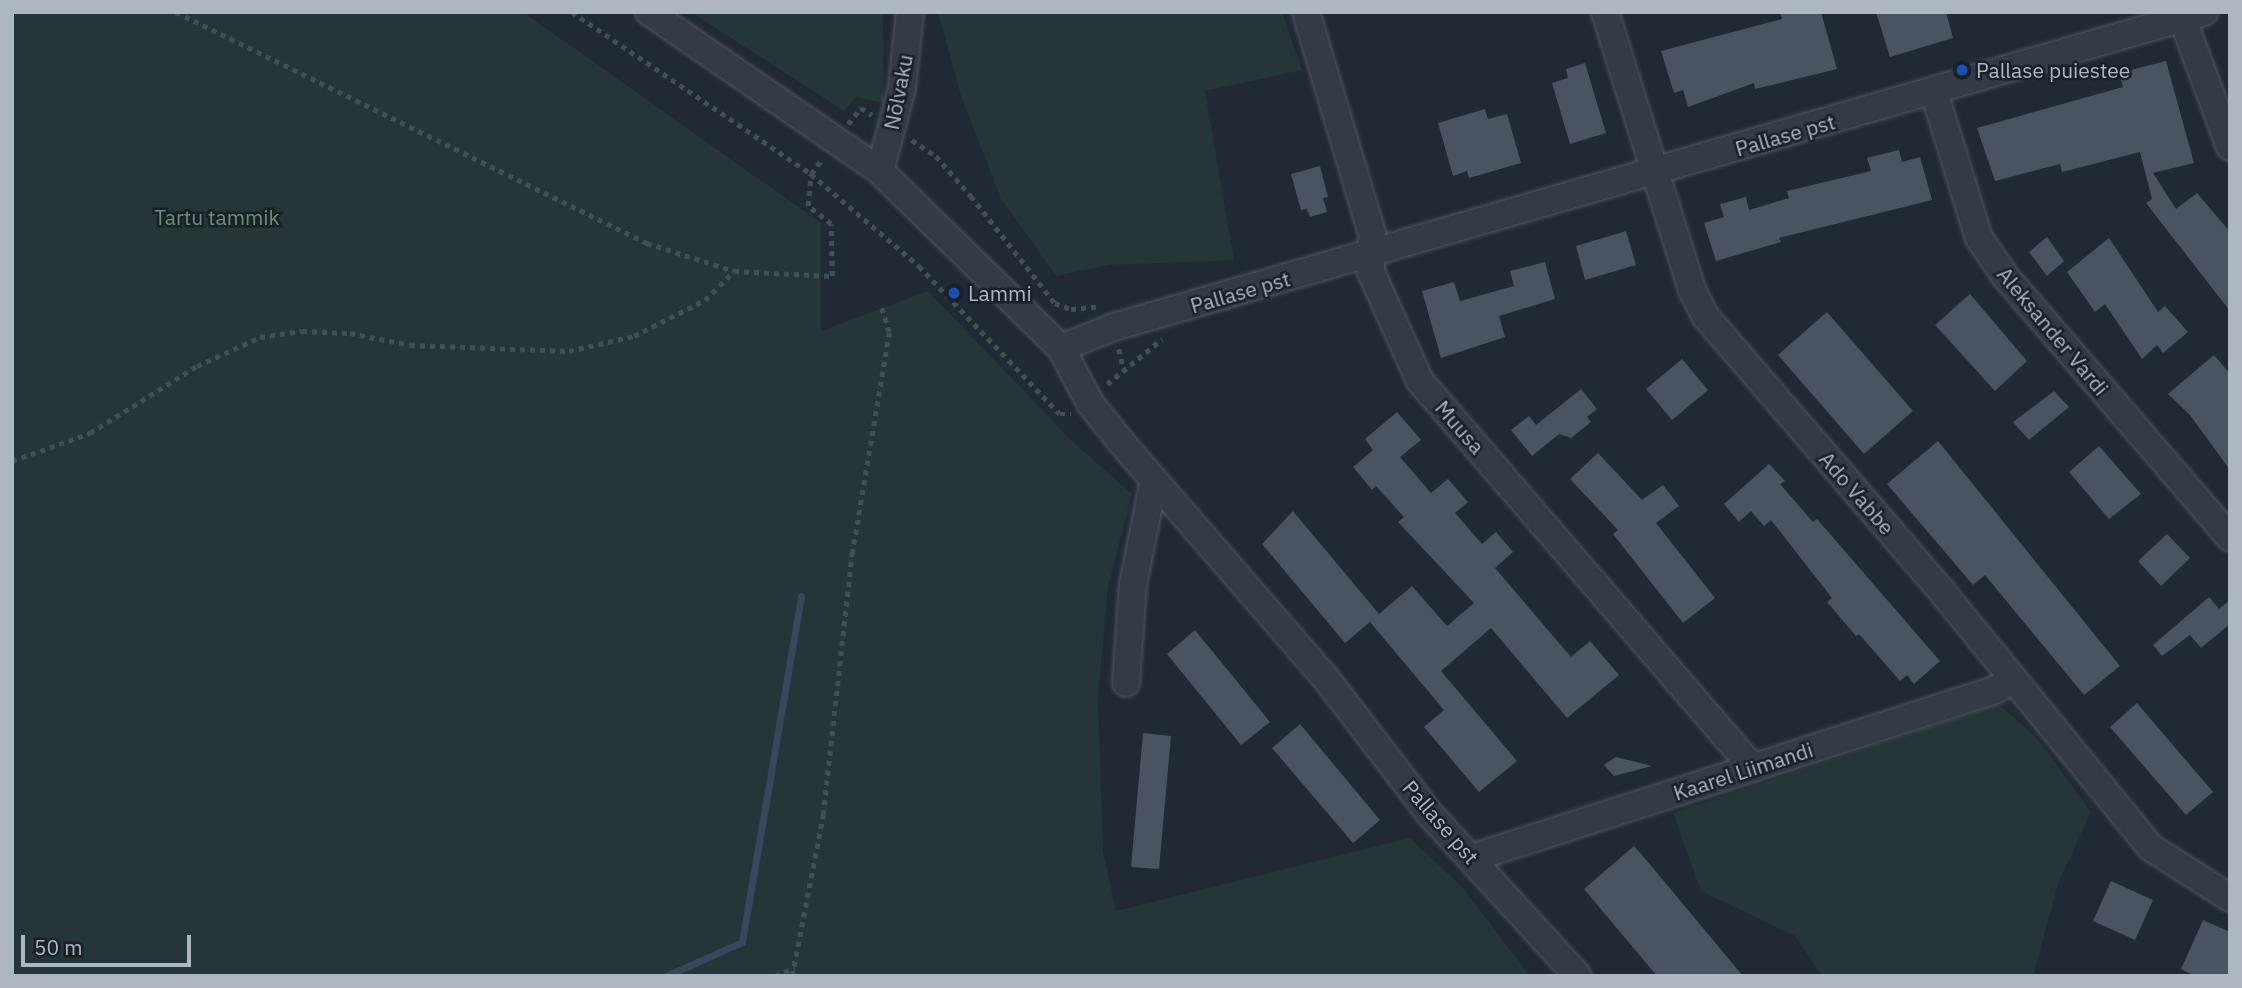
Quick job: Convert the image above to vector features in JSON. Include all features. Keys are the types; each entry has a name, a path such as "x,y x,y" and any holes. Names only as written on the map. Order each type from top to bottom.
{"street":[{"path":"649,12 880,171 1060,348"},
{"name":"Nõlvaku","path":"880,171 902,88 910,12"},
{"name":"Muusa","path":"1306,12 1371,234 1368,257 1378,295 1420,381 1754,768"},
{"name":"Ado Vabbe","path":"1605,12 1692,290 1706,317 2013,679 2150,847 2230,898"},
{"path":"2189,14 2230,147"},
{"name":"Pallase pst","path":"1578,976 1429,813 1324,676 1090,403 1060,348 1114,327 1368,257 1934,92 2189,14"},
{"name":"Aleksander Vardi","path":"1934,92 1979,238 2005,276 2230,538"},
{"path":"1126,683 1133,584 1154,480"},
{"name":"Kaarel Liimandi","path":"1472,859 1995,690 2013,679"}],"path":[{"path":"176,12 647,243 734,271 832,275 831,225 808,205 811,174"},
{"path":"892,126 936,156 1055,303 1071,309 1104,309 1114,327 1123,367"},
{"path":"12,461 90,433 197,366 260,337 326,332 410,345 569,351 634,336 705,300 734,271"},
{"path":"792,976 823,815 852,554 889,332 880,303"},
{"path":"775,976 794,968"}],"green space":[{"name":"Tartu tammik","path":"12,12 523,12 821,223 821,331 928,291 1071,440 1132,494 1108,587 1098,697 1103,851 1116,911 1410,838 1463,888 1530,976 12,976"},
{"path":"691,12 883,12 884,103 856,97 844,111"},
{"path":"938,12 1282,12 1302,70 1205,91 1234,260 1109,265 1056,276 1001,199 961,96"},
{"path":"1998,704 2037,738 2091,812 2058,884 2033,976 1822,976 1795,936 1701,891 1673,813"}],"building":[{"path":"1780,12 1821,12 1837,69 1755,89 1754,83 1688,107 1683,90 1674,93 1661,51 1782,19"},
{"path":"1876,12 1946,12 1953,38 1890,57"},
{"path":"2166,61 2194,163 2153,173 2176,209 2197,193 2230,232 2230,311 2146,203 2152,199 2140,152 2062,172 2060,164 1995,181 1977,128 2123,87 2119,73"},
{"path":"1585,63 1606,133 1570,144 1552,83 1568,78 1566,69"},
{"path":"1485,109 1488,119 1507,114 1521,163 1469,178 1467,171 1453,176 1438,123"},
{"path":"1899,150 1902,162 1920,157 1932,200 1779,238 1781,242 1716,261 1704,223 1724,217 1720,204 1746,197 1749,210 1789,198 1787,191 1871,171 1867,158"},
{"path":"1320,166 1328,197 1323,198 1327,212 1310,217 1307,209 1301,210 1291,174"},
{"path":"1626,231 1636,265 1585,280 1576,246"},
{"path":"2047,237 2064,261 2047,276 2029,252"},
{"path":"2109,238 2158,312 2165,306 2188,332 2163,353 2157,345 2142,359 2105,304 2095,312 2067,272"},
{"path":"1545,262 1555,299 1499,316 1505,337 1441,358 1422,291 1454,282 1460,301 1514,286 1510,271"},
{"path":"1970,294 2027,361 1995,391 1935,325"},
{"path":"1827,312 1913,411 1864,454 1778,355"},
{"path":"2214,355 2230,374 2230,470 2190,415 2168,394"},
{"path":"1682,359 1708,390 1672,420 1646,389"},
{"path":"1581,389 1597,409 1587,417 1591,422 1571,438 1559,434 1532,456 1511,430 1529,416 1536,425"},
{"path":"2054,391 2069,407 2029,440 2013,422"},
{"path":"1397,412 1421,440 1400,457 1431,493 1448,479 1468,502 1455,513 1482,544 1496,532 1513,552 1495,568 1571,657 1590,641 1619,675 1567,718 1491,628 1441,671 1517,761 1479,792 1424,727 1444,710 1370,622 1345,643 1262,544 1293,511 1379,614 1412,586 1447,626 1474,603 1398,522 1404,517 1376,486 1372,490 1353,467 1373,450 1365,439"},
{"path":"1938,441 2120,666 2084,695 1985,575 1973,585 1887,484"},
{"path":"2099,446 2141,494 2109,519 2069,472"},
{"path":"1598,453 1642,500 1663,485 1679,506 1656,523 1715,598 1683,623 1613,534 1618,530 1570,479"},
{"path":"1769,464 1785,481 1780,484 1813,522 1817,519 1940,661 1914,684 1907,675 1900,681 1859,634 1856,636 1827,602 1832,598 1771,520 1764,526 1751,511 1739,522 1724,504"},
{"path":"2167,534 2190,558 2161,586 2138,561"},
{"path":"2209,597 2219,609 2230,600 2230,624 2201,648 2190,635 2162,656 2153,645"},
{"path":"1195,630 1270,722 1241,745 1167,654"},
{"path":"2137,703 2213,792 2186,815 2110,727"},
{"path":"1300,724 1380,820 1353,843 1272,748"},
{"path":"1143,733 1171,736 1159,869 1131,867"},
{"path":"1616,757 1652,766 1614,776 1604,765"},
{"path":"1634,846 1743,976 1657,976 1625,938 1584,889"},
{"path":"2111,881 2153,900 2135,940 2093,921"},
{"path":"2203,920 2230,932 2230,976 2195,976 2181,969"}],"waterway":[{"path":"666,976 742,942 801,596"}],"place":[{"name":"Pallase puiestee","path":"1962,70"},
{"name":"Lammi","path":"954,293"}]}
